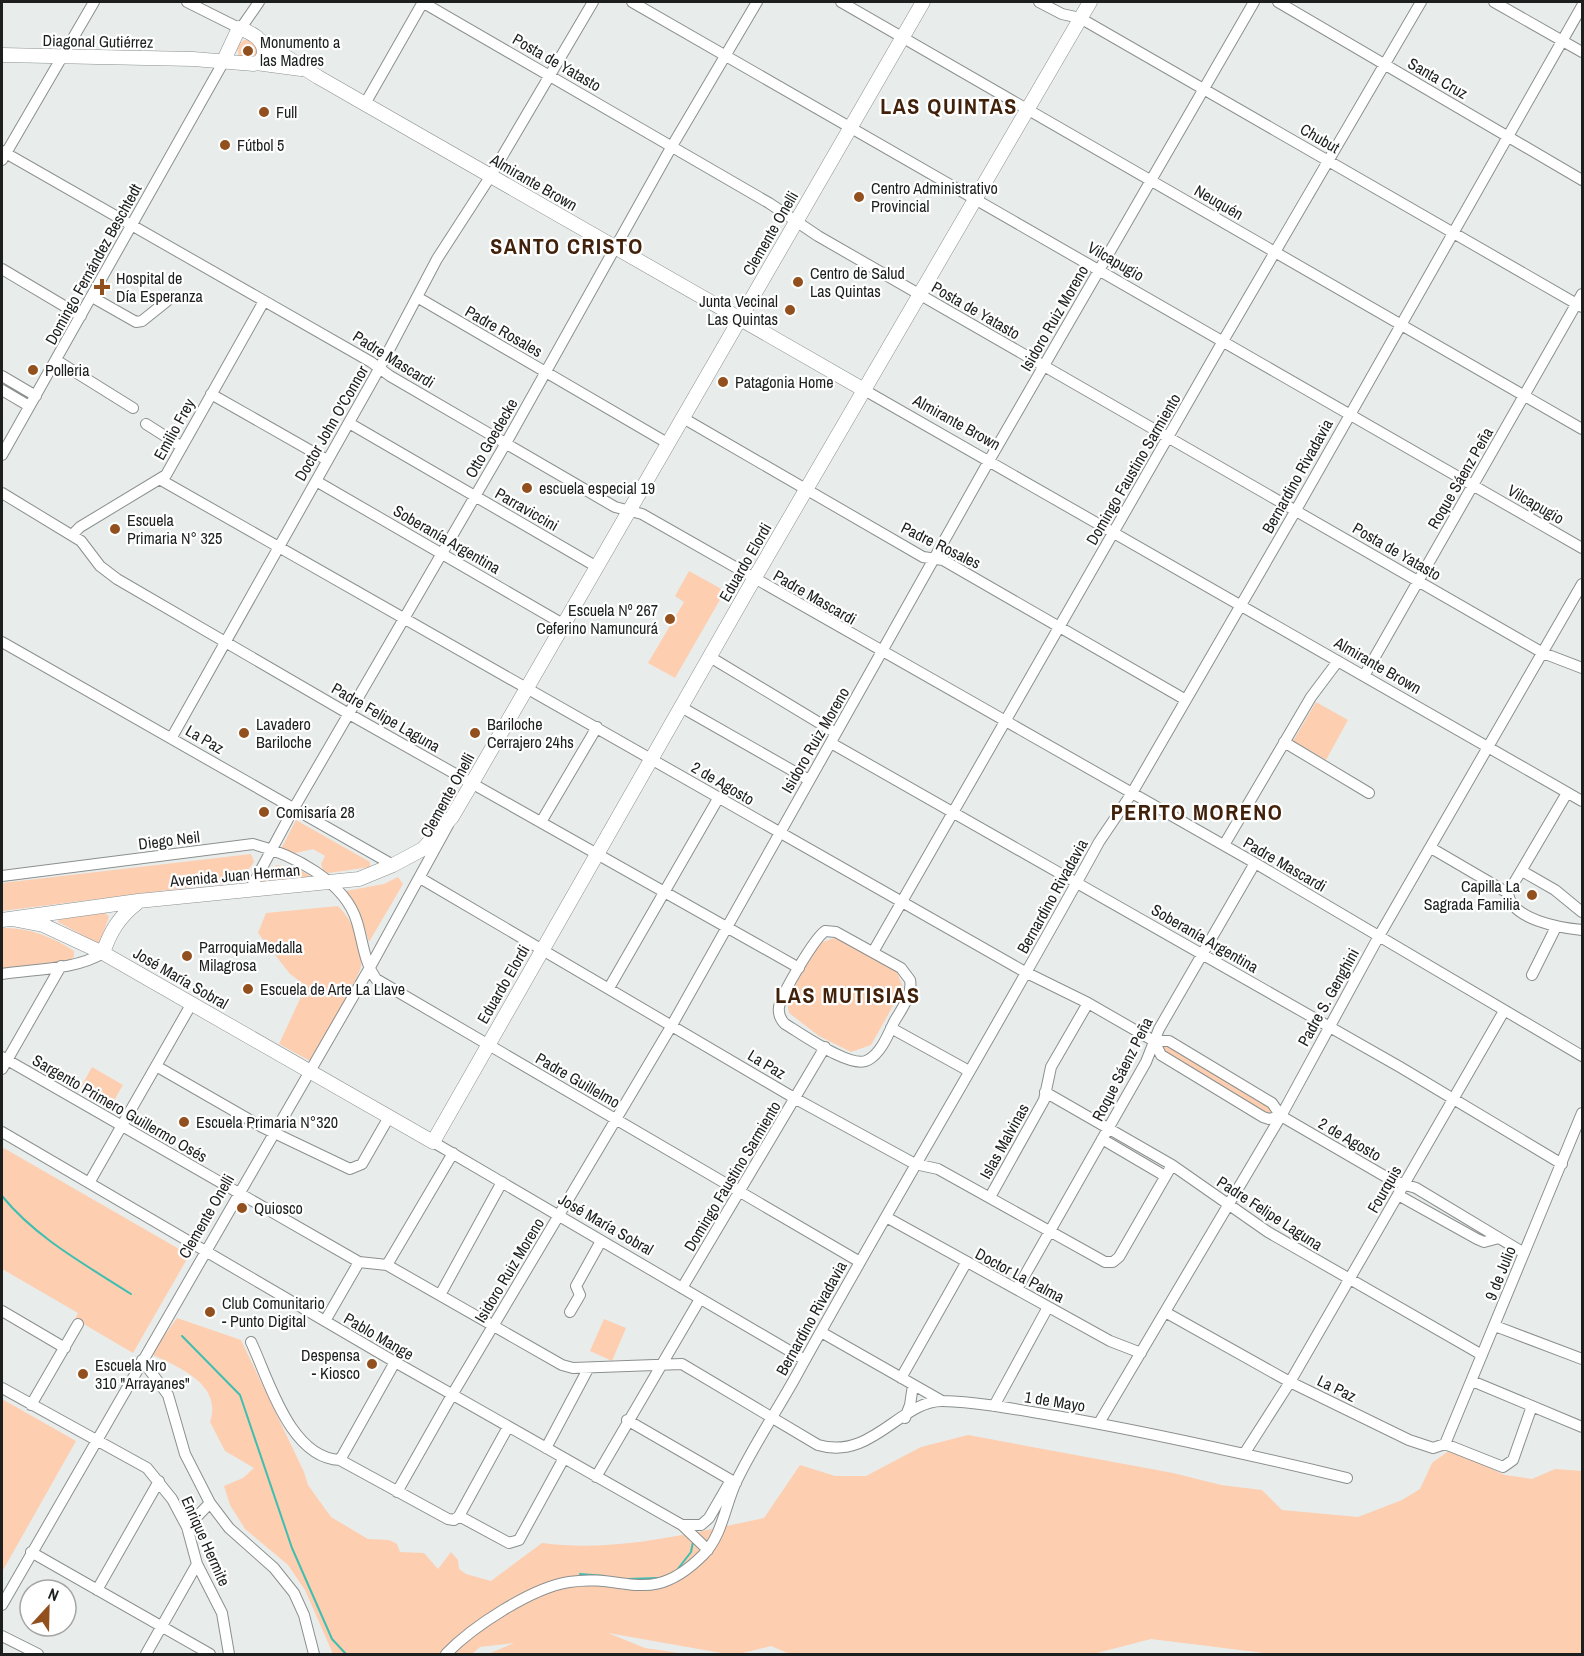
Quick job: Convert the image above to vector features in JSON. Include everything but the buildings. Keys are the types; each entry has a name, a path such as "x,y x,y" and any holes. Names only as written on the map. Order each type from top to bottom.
{"main road":[{"name":"Clemente Onelli","path":"452,817 923,2"},
{"name":"Eduardo Elordi","path":"433,1142 754,579 866,391 1089,2"},
{"name":"Almirante Brown","path":"238,32 257,38 490,177 741,317 866,391"},
{"path":"225,59 238,32"},
{"path":"256,63 264,55 257,38"},
{"name":"Diagonal Gutiérrez","path":"2,55 225,59 239,64"},
{"name":"Almirante Brown","path":"239,64 288,66 314,74"},
{"name":"Avenida Juan Herman","path":"7,920 138,901 359,879 393,866 423,849 452,817"},
{"path":"103,953 114,926 123,914 138,901"},
{"name":"José María Sobral","path":"7,920 43,925 103,953 433,1142"}],"street":[{"path":"3,155 94,2"},
{"path":"187,2 238,32 249,13 258,4"},
{"path":"366,102 422,2"},
{"name":"Posta de Yatasto","path":"422,2 672,146 769,203 796,222 1043,366 1543,653 1582,668"},
{"name":"Doctor John O'Connor","path":"172,737 379,369 437,259 490,177 593,2"},
{"name":"Vilcapugio","path":"632,2 1582,548"},
{"name":"Otto Goedecke","path":"250,890 294,808 506,443 672,146 757,2"},
{"name":"Neuquén","path":"841,2 1582,429"},
{"name":"Chubut","path":"1040,2 1062,14 1080,18 1453,232 1581,302"},
{"name":"Isidoro Ruiz Moreno","path":"397,1492 492,1326 672,1025 778,832 883,653 990,459 1254,2"},
{"name":"Santa Cruz","path":"1278,2 1582,180"},
{"name":"Domingo Faustino Sarmiento","path":"873,952 1223,340 1421,2"},
{"path":"1494,2 1582,52"},
{"path":"257,38 251,23 258,4"},
{"name":"Bernardino Rivadavia","path":"682,1525 701,1525 709,1518 773,1418 1099,842 1132,793 1296,510 1582,6"},
{"name":"Domingo Fernández Beschtedt","path":"2,455 225,59"},
{"name":"Domingo Fernández Beschtedt","path":"211,87 225,70 239,64"},
{"name":"Padre Mascardi","path":"3,155 133,225 615,507 642,514 1255,863 1582,1056"},
{"path":"2,269 81,316"},
{"path":"92,297 136,322 142,321 167,301"},
{"name":"Padre Rosales","path":"417,297 669,444"},
{"name":"Emilio Frey","path":"72,535 80,527 161,480 264,301"},
{"name":"Roque Sáenz Peña","path":"1364,676 1581,302"},
{"path":"56,360 133,408"},
{"path":"2,376 36,396"},
{"path":"2,390 29,406"},
{"name":"Almirante Brown","path":"866,391 990,459 1582,801"},
{"path":"212,394 327,460"},
{"name":"Padre Rosales","path":"683,418 923,557 943,560 1185,700"},
{"name":"Parraviccini","path":"349,423 597,567"},
{"path":"146,424 182,447"},
{"name":"2 de Agosto","path":"161,480 1025,972 1088,1003 1154,1041 1169,1041 1272,1103 1281,1116 1393,1181 1401,1190 1416,1188 1524,1253"},
{"name":"Soberanía Argentina","path":"316,481 564,624"},
{"name":"Padre Felipe Laguna","path":"2,493 72,535 87,547 100,566 117,579 349,714 799,968"},
{"name":"Padre S. Genghini","path":"1099,1424 1281,1116 1328,1026 1582,584"},
{"name":"La Paz","path":"2,642 172,737 393,866"},
{"name":"Soberanía Argentina","path":"710,657 953,813 1453,1098 1562,1164"},
{"path":"1224,846 1311,697 1338,661"},
{"path":"681,707 809,780"},
{"path":"541,822 597,727"},
{"path":"1284,742 1370,793"},
{"path":"1568,793 1508,893 1510,903 1520,911 1556,927 1582,930"},
{"path":"609,988 719,797"},
{"name":"Clemente Onelli","path":"2,1605 369,969 452,817"},
{"name":"Diego Neil","path":"2,876 253,844 306,866 330,883"},
{"path":"1431,848 1508,893"},
{"name":"Roque Sáenz Peña","path":"1017,1289 1146,1062 1154,1041 1255,863"},
{"path":"1522,870 1555,890 1582,912"},
{"name":"La Paz","path":"420,878 796,1099 915,1164 938,1169 1105,1262 1113,1262 1119,1257 1166,1176"},
{"path":"330,883 354,913 369,969"},
{"path":"1532,975 1556,927"},
{"path":"825,932 836,932 873,952 901,968 910,980 909,993 875,1056 866,1062 852,1062 785,1024 779,1016 780,1004 799,968 816,940 825,932"},
{"path":"2,974 61,966 94,959 103,953"},
{"path":"3,1062 61,966"},
{"name":"Padre Guillelmo","path":"369,969 376,979 487,1046 617,1119 860,1262"},
{"path":"89,1183 192,1003"},
{"name":"Islas Malvinas","path":"990,1197 1044,1100 1051,1067 1088,1003"},
{"name":"Fourquis","path":"1244,1454 1290,1382 1504,1011"},
{"path":"891,1028 969,1071"},
{"name":"2 de Agosto","path":"1154,1041 1161,1055 1263,1117 1281,1116"},
{"name":"Domingo Faustino Sarmiento","path":"682,1288 825,1047"},
{"name":"Sargento Primero Guillermo Osés","path":"3,1062 121,1126 359,1262 387,1265 562,1365 588,1369 682,1364 773,1418"},
{"path":"156,1066 274,1132 350,1169 362,1164 389,1118"},
{"name":"Padre Felipe Laguna","path":"1045,1092 1172,1165 1228,1206 1347,1280 1482,1355"},
{"name":"9 de Julio","path":"1445,1444 1582,1113"},
{"name":"Pablo Mange","path":"2,1132 452,1395 682,1525 708,1550"},
{"path":"1102,1139 1166,1176 1172,1165"},
{"name":"José María Sobral","path":"433,1142 805,1360"},
{"path":"387,1265 453,1153"},
{"path":"440,1295 502,1182"},
{"name":"Doctor La Palma","path":"886,1217 1110,1341 1142,1353"},
{"path":"570,1312 580,1295 576,1286 602,1241"},
{"path":"325,1321 359,1262"},
{"path":"901,1378 966,1263"},
{"path":"596,1477 627,1420 700,1299"},
{"path":"994,1406 1048,1307"},
{"path":"2,1311 65,1348"},
{"name":"La Paz","path":"1166,1312 1290,1382 1410,1440 1433,1448 1445,1444 1503,1467 1513,1460 1532,1406"},
{"path":"31,1405 78,1324"},
{"path":"1495,1326 1582,1359"},
{"path":"821,1332 942,1401"},
{"path":"251,1342 295,1435 321,1457 340,1460 397,1492 509,1543 519,1540 564,1458"},
{"path":"142,1360 168,1395 185,1454 210,1503 229,1528 273,1568 294,1593 304,1615 314,1654"},
{"path":"340,1460 395,1362"},
{"path":"546,1448 588,1369"},
{"path":"1472,1381 1582,1427"},
{"path":"905,1418 913,1385"},
{"name":"Enrique Hermite","path":"2,1388 147,1468 159,1481 187,1527 197,1564 222,1612 229,1654"},
{"name":"1 de Mayo","path":"773,1418 818,1445 839,1449 862,1442 928,1405 942,1401 994,1406 1099,1424 1347,1478"},
{"path":"627,1420 734,1481"},
{"path":"453,1517 508,1427"},
{"path":"98,1590 159,1481"},
{"name":"Bernardino Rivadavia","path":"446,1654 462,1639 538,1591 556,1584 583,1580 648,1587 662,1583 680,1573 708,1550 716,1538 734,1481"},
{"path":"187,1527 210,1503"},
{"path":"31,1552 210,1654"},
{"path":"146,1654 197,1564"},
{"path":"2,1636 38,1654"}],"shaded area":[{"path":"244,40 252,40 258,45 258,57 239,58 237,46"},
{"path":"689,571 725,591 675,678 648,663 684,602 675,596"},
{"path":"1316,702 1348,720 1326,760 1293,741"},
{"path":"296,820 370,862 370,867 329,873 323,870 321,864 325,856 313,849 291,854 281,849"},
{"path":"251,854 254,862 240,881 2,911 2,883"},
{"path":"277,865 302,871 313,878 261,881 263,875"},
{"path":"398,877 403,884 369,942 362,920 346,891 384,884"},
{"path":"338,906 344,912 356,934 361,966 347,997 310,1061 279,1044 306,986 290,974 258,933 266,913"},
{"path":"104,911 109,917 99,944 58,922 60,917"},
{"path":"2,928 21,929 49,937 74,951 74,957 70,960 2,969"},
{"path":"837,937 896,969 903,988 871,1045 851,1052 819,1036 789,1013 787,1002 817,944"},
{"path":"1163,1043 1274,1110 1272,1114 1268,1114 1158,1048"},
{"path":"92,1067 123,1085 112,1104 81,1087"},
{"path":"2,1147 186,1253 187,1259 133,1353 75,1319 78,1313 2,1269"},
{"path":"177,1318 241,1340 304,1472 308,1485 331,1517 368,1539 389,1540 397,1544 400,1552 424,1553 438,1569 451,1552 458,1560 459,1569 466,1574 491,1581 542,1543 598,1545 654,1540 764,1518 800,1465 835,1476 866,1476 921,1447 968,1435 1173,1473 1221,1485 1262,1490 1282,1510 1358,1517 1402,1500 1420,1489 1432,1463 1450,1450 1505,1475 1532,1479 1555,1469 1582,1471 1582,1654 1272,1654 1151,1639 1093,1654 790,1654 771,1646 739,1654 727,1654 608,1633 645,1648 686,1654 488,1654 514,1643 480,1647 472,1654 333,1654 305,1590 288,1565 245,1529 230,1505 224,1486 243,1478 254,1468 225,1451 210,1422 212,1409 210,1397 204,1387 185,1371 151,1354"},
{"path":"604,1319 626,1328 612,1361 590,1351"},
{"path":"2,1399 76,1441 2,1572"}],"waterway":[{"path":"2,1196 15,1211 46,1238 131,1294"},
{"path":"182,1336 240,1395 292,1548 332,1639 346,1654"},
{"path":"677,1570 691,1552 693,1542"},
{"path":"580,1574 605,1576"},
{"path":"628,1579 658,1578"}],"place":[{"name":"Monumento a las Madres","path":"248,51"},
{"name":"Full","path":"264,112"},
{"name":"Fútbol 5","path":"225,145"},
{"name":"Centro Administrativo Provincial","path":"859,197"},
{"name":"Centro de Salud Las Quintas","path":"798,282"},
{"name":"Hospital de Día Esperanza","path":"102,287"},
{"name":"Junta Vecinal Las Quintas","path":"790,310"},
{"name":"Polleria","path":"33,370"},
{"name":"Patagonia Home","path":"723,382"},
{"name":"escuela especial 19","path":"527,488"},
{"name":"Escuela Primaria N° 325","path":"115,529"},
{"name":"Escuela Nº 267 Ceferino Namuncurá","path":"670,619"},
{"name":"Lavadero Bariloche","path":"244,733"},
{"name":"Bariloche Cerrajero 24hs","path":"475,733"},
{"name":"Comisaría 28","path":"264,812"},
{"name":"Capilla La Sagrada Familia","path":"1532,895"},
{"name":"ParroquiaMedalla Milagrosa","path":"187,956"},
{"name":"Escuela de Arte La Llave","path":"248,989"},
{"name":"Escuela Primaria N°320","path":"184,1122"},
{"name":"Quiosco","path":"242,1208"},
{"name":"Club Comunitario - Punto Digital","path":"210,1312"},
{"name":"Despensa - Kiosco","path":"372,1364"},
{"name":"Escuela Nro 310 \"Arrayanes\"","path":"83,1374"}],"district":[{"name":"LAS QUINTAS","path":"949,106"},
{"name":"SANTO CRISTO","path":"567,246"},
{"name":"PERITO MORENO","path":"1197,812"},
{"name":"LAS MUTISIAS","path":"848,995"}]}
